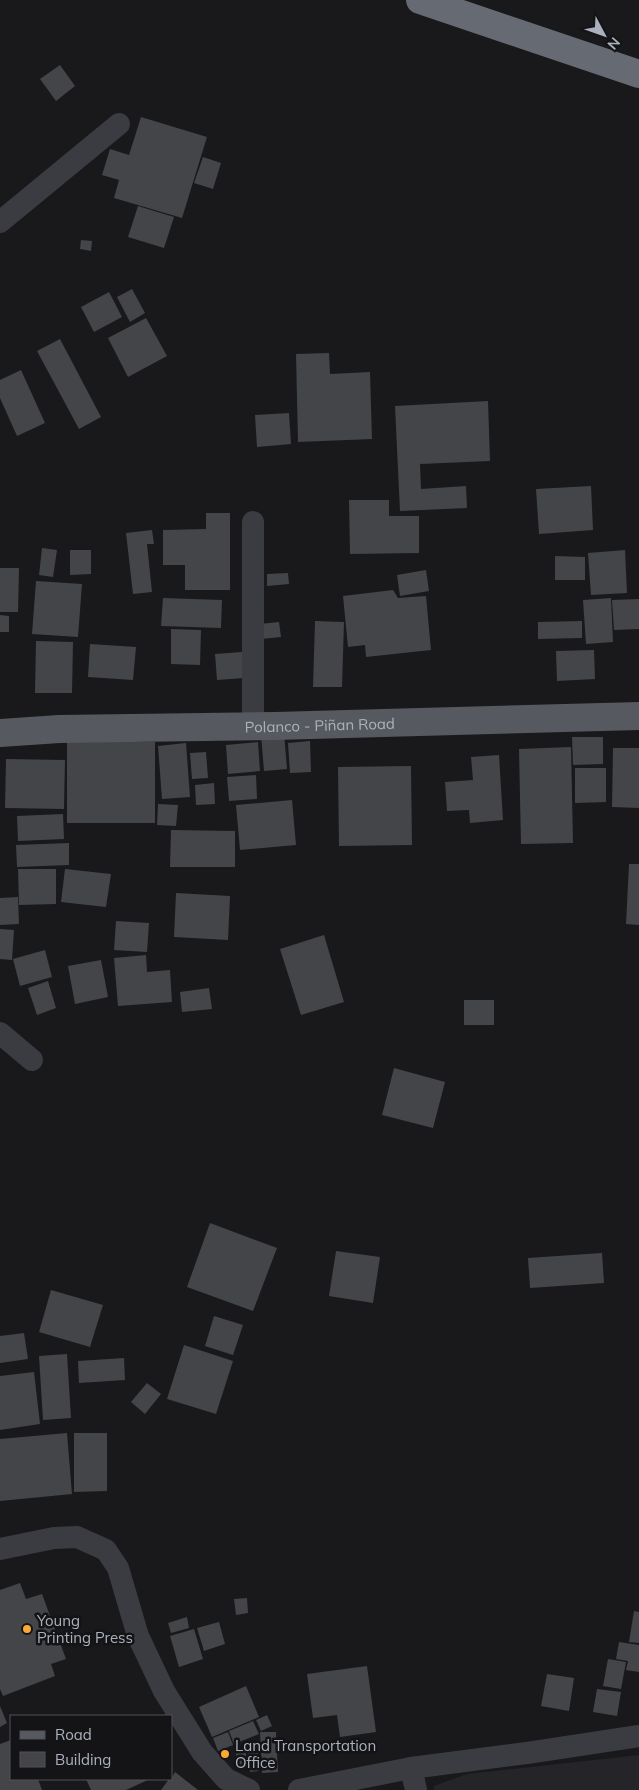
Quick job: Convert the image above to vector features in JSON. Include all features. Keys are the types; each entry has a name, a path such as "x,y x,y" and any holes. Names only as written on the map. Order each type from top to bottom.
{"highway":[{"path":"420,0 639,74"}],"main road":[{"name":"Polanco - Piñan Road","path":"0,734 59,729 639,716"}],"street":[{"path":"0,222 119,124"},
{"path":"253,522 253,726"},
{"path":"0,1034 32,1060"},
{"path":"0,1549 54,1538 77,1537 106,1550 118,1568 138,1636 164,1691 202,1752 226,1779 248,1790"},
{"path":"299,1790 411,1768 639,1736"},
{"path":"411,1768 416,1790"}],"shaded area":[{"path":"639,1755 639,1790 434,1790 434,1786 467,1774"}],"building":[{"path":"60,65 75,86 56,101 40,79"},
{"path":"141,117 207,137 182,218 114,198 119,180 102,175 110,149 129,155"},
{"path":"203,157 221,163 213,189 194,183"},
{"path":"138,206 174,217 164,248 128,237"},
{"path":"81,240 92,241 91,251 80,249"},
{"path":"132,289 145,313 130,322 117,297"},
{"path":"109,292 122,317 94,332 81,307"},
{"path":"146,318 167,356 128,377 108,338"},
{"path":"60,339 101,417 79,429 37,351"},
{"path":"329,353 330,374 370,372 372,439 298,442 296,354"},
{"path":"21,370 45,423 17,436 0,398 0,380"},
{"path":"488,401 490,461 420,464 421,489 466,486 467,508 400,511 395,406"},
{"path":"289,413 291,444 257,447 255,415"},
{"path":"591,486 593,530 539,534 536,489"},
{"path":"349,500 389,500 389,516 419,516 419,553 350,554"},
{"path":"206,513 230,513 230,590 185,590 185,565 163,565 163,530 206,529"},
{"path":"152,530 154,544 147,544 152,592 133,594 126,533"},
{"path":"42,548 57,550 53,577 39,575"},
{"path":"70,550 91,550 91,574 70,575"},
{"path":"625,550 627,593 591,595 588,553"},
{"path":"555,556 585,557 585,580 555,580"},
{"path":"0,568 19,568 18,612 0,612"},
{"path":"426,570 429,591 400,596 397,575"},
{"path":"288,573 289,584 267,586 267,574"},
{"path":"36,581 82,584 78,637 32,634"},
{"path":"393,590 398,598 426,596 431,650 366,657 365,645 348,647 343,596"},
{"path":"163,598 222,600 221,628 161,626"},
{"path":"611,598 613,642 586,644 583,600"},
{"path":"639,599 639,629 614,630 612,600"},
{"path":"0,615 9,616 9,632 0,632"},
{"path":"315,621 344,622 342,687 313,687"},
{"path":"582,621 582,638 538,639 538,622"},
{"path":"279,622 281,637 261,639 260,624"},
{"path":"171,629 201,630 200,665 171,664"},
{"path":"36,641 73,642 72,693 35,693"},
{"path":"90,644 136,647 133,680 88,677"},
{"path":"594,650 595,679 557,681 556,651"},
{"path":"242,652 244,678 217,680 215,654"},
{"path":"284,733 287,769 264,771 261,735"},
{"path":"572,737 603,737 603,764 573,765"},
{"path":"310,741 311,772 290,773 288,743"},
{"path":"67,742 155,742 155,823 67,823"},
{"path":"258,742 260,771 228,774 226,745"},
{"path":"186,743 190,797 162,799 158,746"},
{"path":"571,747 573,843 521,844 519,749"},
{"path":"613,748 639,748 639,808 612,807"},
{"path":"206,752 208,778 192,779 190,753"},
{"path":"499,755 503,820 470,823 469,810 447,811 445,782 473,780 471,757"},
{"path":"6,759 65,760 64,809 5,808"},
{"path":"411,766 412,845 339,846 338,767"},
{"path":"575,768 606,768 606,802 575,803"},
{"path":"256,775 257,799 229,801 227,777"},
{"path":"214,783 215,804 196,805 195,785"},
{"path":"292,800 296,845 240,850 236,805"},
{"path":"158,804 178,805 176,826 157,825"},
{"path":"63,814 64,839 18,841 17,816"},
{"path":"171,830 235,831 235,867 170,867"},
{"path":"69,843 69,865 17,867 16,845"},
{"path":"629,864 639,864 639,925 626,924"},
{"path":"18,869 56,869 56,904 19,905"},
{"path":"65,869 111,874 106,907 61,902"},
{"path":"176,893 230,896 228,940 174,937"},
{"path":"18,897 19,924 0,925 0,898"},
{"path":"116,921 149,923 147,952 114,950"},
{"path":"0,929 14,930 12,960 0,959"},
{"path":"324,935 344,1002 301,1015 280,949"},
{"path":"45,950 52,977 20,986 13,959"},
{"path":"146,955 147,972 170,970 172,1002 118,1006 114,958"},
{"path":"101,960 108,997 75,1004 68,966"},
{"path":"48,981 56,1008 37,1015 28,988"},
{"path":"209,988 212,1009 182,1012 180,992"},
{"path":"464,1000 494,1000 494,1025 464,1025"},
{"path":"394,1068 445,1082 433,1128 382,1115"},
{"path":"210,1223 277,1248 253,1311 187,1287"},
{"path":"336,1251 380,1257 373,1303 329,1296"},
{"path":"602,1253 604,1283 530,1288 528,1258"},
{"path":"51,1290 103,1305 90,1347 39,1332"},
{"path":"214,1316 243,1325 233,1355 205,1346"},
{"path":"24,1333 28,1359 0,1363 0,1336"},
{"path":"184,1345 233,1361 216,1414 167,1399"},
{"path":"67,1354 71,1418 43,1420 39,1356"},
{"path":"124,1358 125,1380 79,1383 78,1361"},
{"path":"34,1372 40,1424 0,1430 0,1376"},
{"path":"147,1383 161,1394 145,1414 131,1402"},
{"path":"67,1433 72,1494 0,1501 0,1439"},
{"path":"74,1433 107,1433 107,1491 74,1492"},
{"name":"Young Printing Press","path":"20,1583 26,1599 42,1594 66,1659 51,1664 55,1676 3,1696 0,1689 0,1590"},
{"path":"247,1598 248,1613 236,1615 234,1599"},
{"path":"634,1611 639,1612 639,1643 629,1642"},
{"path":"187,1617 189,1628 171,1633 168,1623"},
{"path":"219,1622 225,1644 204,1651 197,1628"},
{"path":"194,1629 203,1659 179,1667 170,1636"},
{"path":"619,1642 639,1645 639,1672 626,1670 628,1661 616,1659"},
{"path":"608,1659 626,1662 621,1689 603,1686"},
{"path":"367,1666 376,1732 340,1737 337,1715 313,1718 307,1674"},
{"path":"547,1674 574,1678 569,1711 541,1706"},
{"path":"246,1686 259,1717 212,1737 199,1707"},
{"path":"597,1689 621,1692 617,1716 593,1712"},
{"path":"0,1706 7,1723 0,1727"},
{"path":"267,1715 272,1726 261,1731 256,1720"},
{"path":"253,1721 259,1734 234,1744 229,1731"},
{"path":"228,1732 233,1745 218,1751 213,1738"},
{"path":"260,1732 276,1732 278,1772 262,1773"},
{"path":"10,1740 10,1780 38,1780 42,1790 0,1790 0,1744"},
{"path":"257,1741 259,1771 250,1772 247,1742"},
{"path":"246,1749 246,1767 236,1767 236,1750"},
{"path":"175,1772 198,1790 161,1790 168,1780 172,1780"},
{"path":"86,1780 148,1780 126,1790 91,1790"}],"place":[{"name":"Young Printing Press","path":"27,1629"},
{"name":"Land Transportation Office","path":"225,1754"}]}
